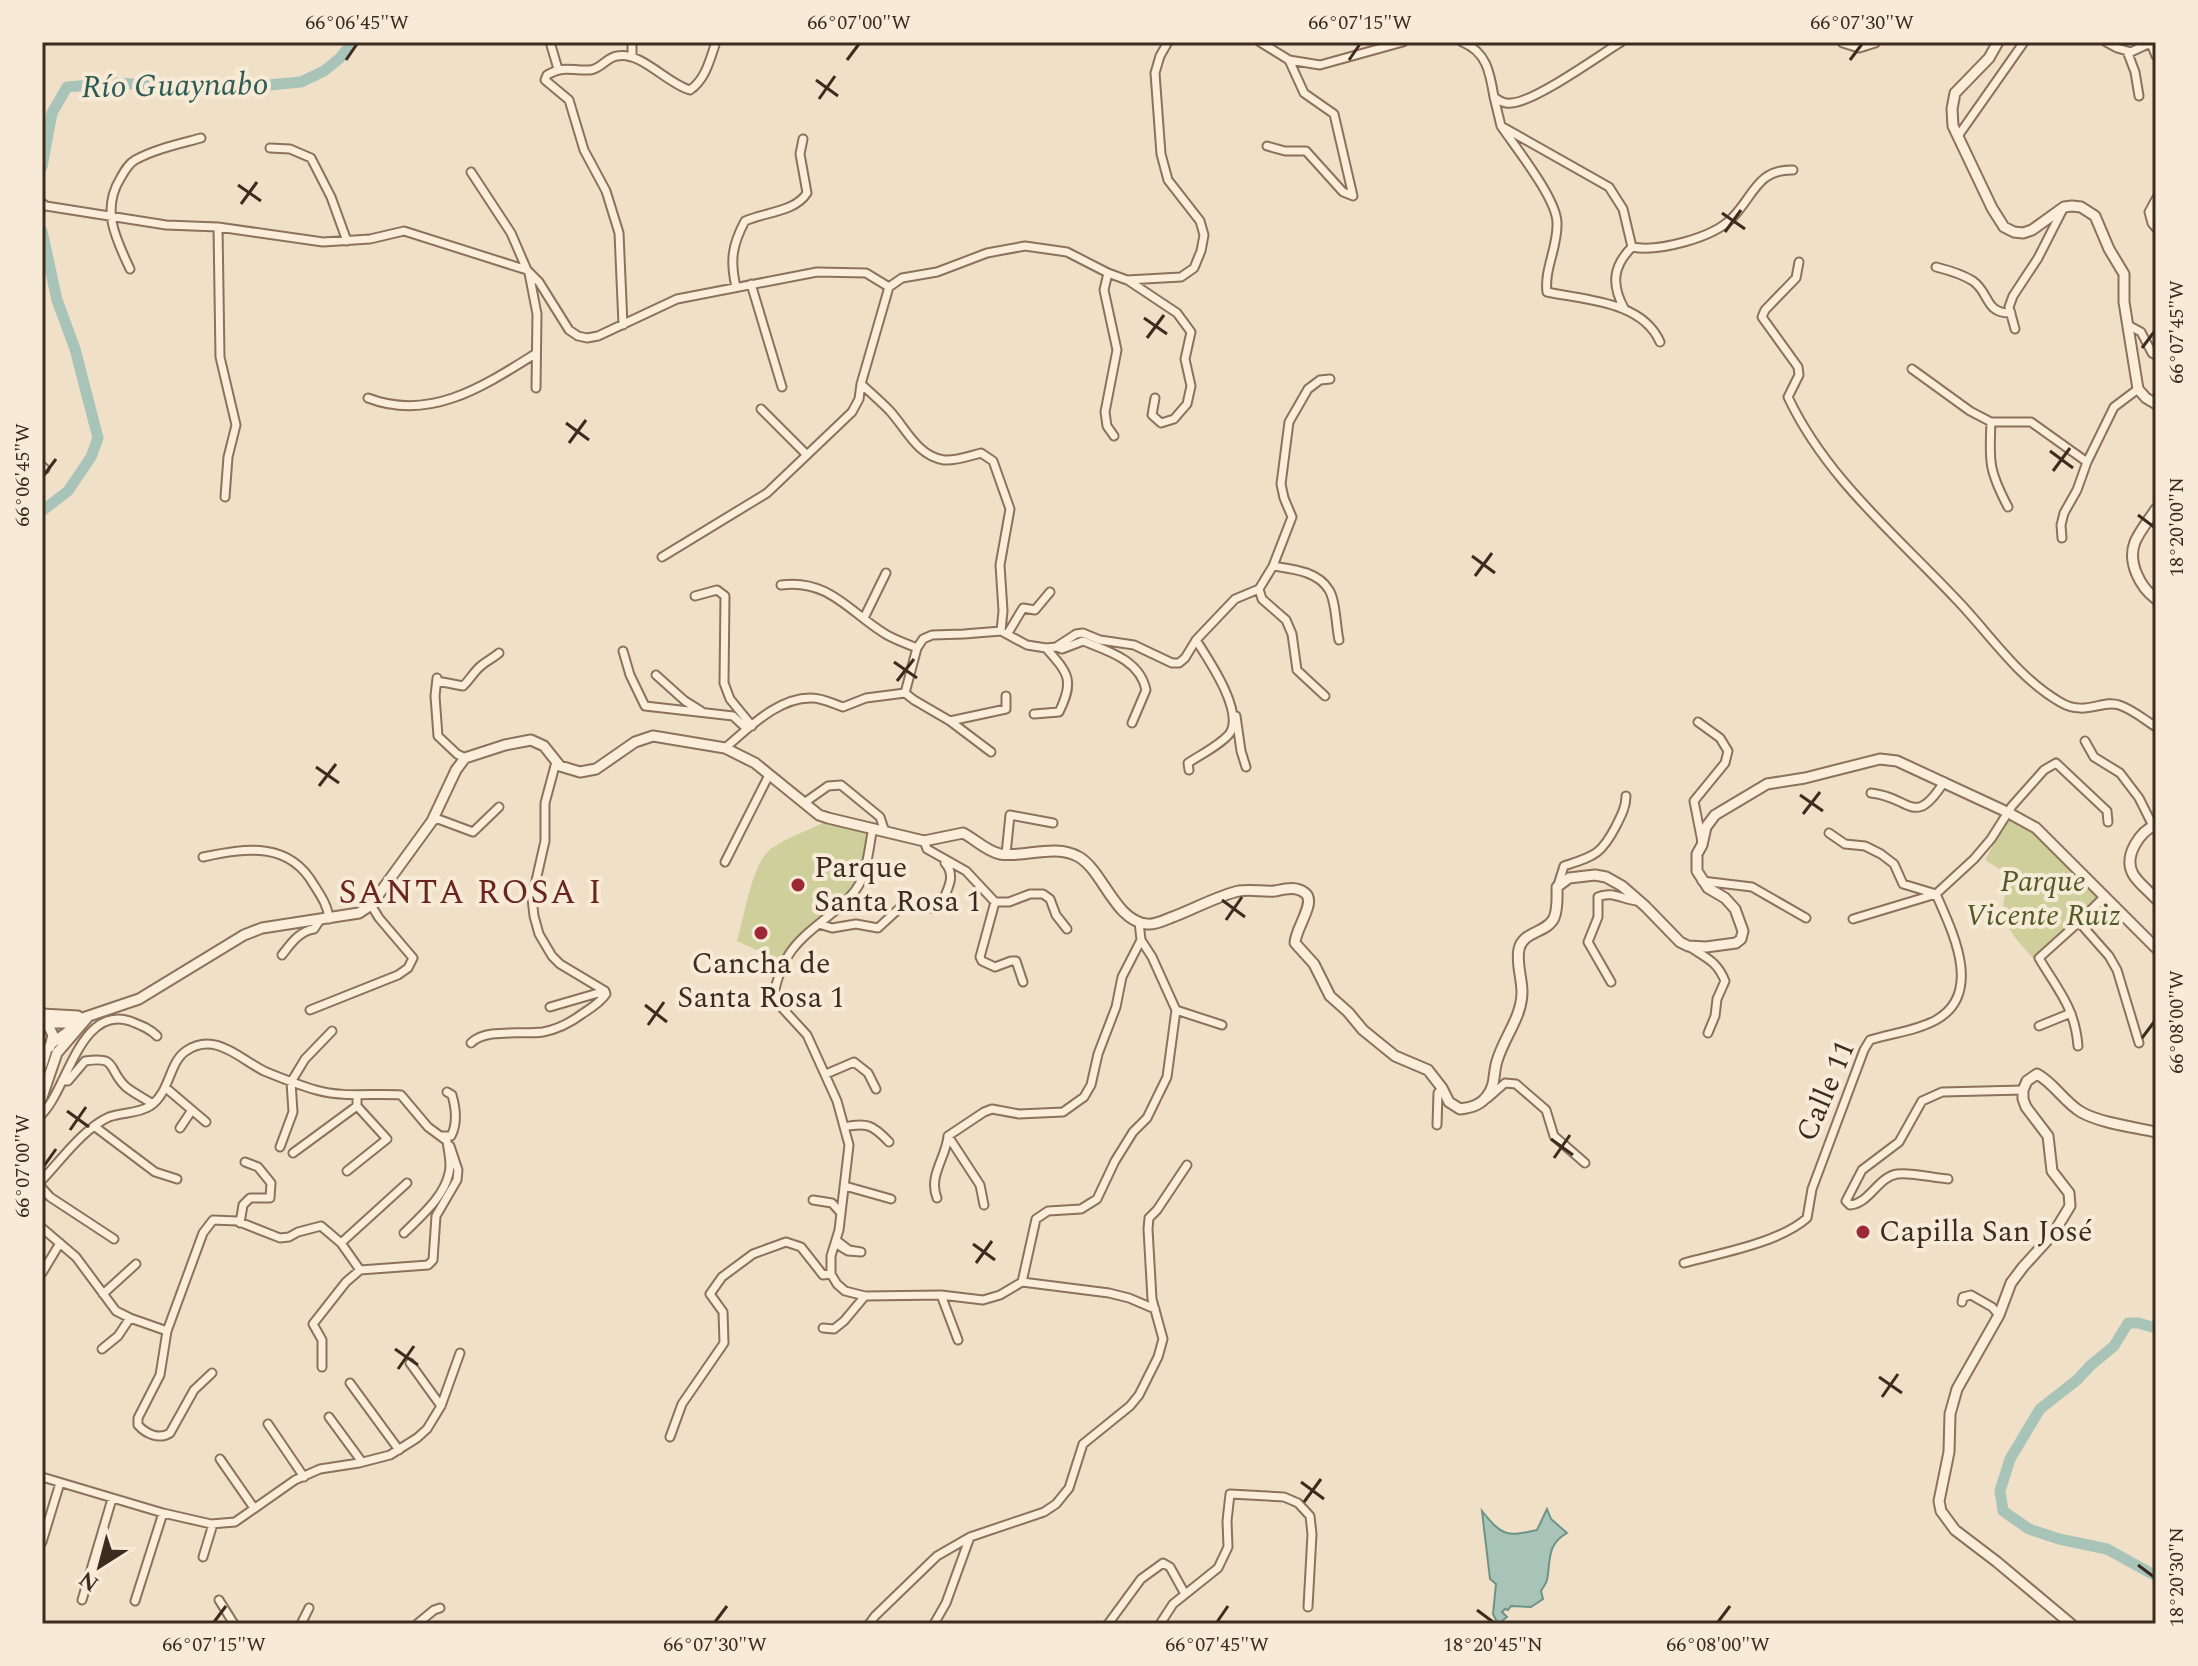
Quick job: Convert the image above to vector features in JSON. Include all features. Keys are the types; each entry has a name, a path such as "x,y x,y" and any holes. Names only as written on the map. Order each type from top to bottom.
{"street":[{"path":"550,42 558,69"},
{"path":"632,42 632,55"},
{"path":"623,325 619,233 606,191 584,150 569,100 545,80 547,75 558,69 593,70 614,56 632,55 677,85 690,90 700,82 716,42"},
{"path":"1127,280 1181,277 1194,268 1204,235 1200,221 1168,180 1161,154 1155,73 1168,42"},
{"path":"1264,43 1289,60 1320,65 1403,42"},
{"path":"1462,42 1485,60 1501,126 1556,213 1557,232 1546,282 1547,292 1624,308 1651,326 1660,342"},
{"path":"1494,97 1504,103 1515,103 1539,93 1621,42"},
{"path":"1850,43 1859,47 1875,42"},
{"path":"1998,42 1989,58 1966,80 1953,99 1953,126 2004,227 2023,233 2064,207 2072,206 2089,211 2100,226 2124,274 2124,302 2138,389 2156,404"},
{"path":"1958,136 2024,42"},
{"path":"2106,42 2127,51 2148,44 2156,56"},
{"path":"2127,51 2139,96"},
{"path":"1267,146 1285,151 1306,151 1343,192 1353,196 1334,114 1304,93 1289,60"},
{"path":"1501,126 1609,187 1623,209 1632,247"},
{"path":"130,269 114,234 110,216 114,188 132,162 153,152 201,138"},
{"path":"736,287 731,267 736,237 745,221 792,207 802,201 807,193 800,154 803,139"},
{"path":"270,148 290,149 311,158 331,197 347,241"},
{"path":"1632,247 1645,250 1668,248 1720,228 1732,218 1764,176 1778,170 1793,170"},
{"path":"471,172 511,233 528,270 537,314 536,388"},
{"path":"2156,199 2149,212 2156,228"},
{"path":"42,203 166,225 218,227 323,242 370,239 404,231 528,270 569,330 587,338 598,336 677,299 817,272 866,273 889,287"},
{"path":"2015,329 2009,307 2013,296 2038,258 2064,207"},
{"path":"218,227 220,357 236,425 228,457 225,497"},
{"path":"662,557 767,493 852,412 859,399 889,287 902,278 937,272 987,253 1025,246 1067,252 1127,280 1177,313 1191,332 1185,359 1191,386 1187,404 1174,419 1161,423 1152,415 1155,398"},
{"path":"1624,308 1617,295 1616,272 1620,259 1632,247"},
{"path":"1799,262 1796,278 1762,317 1798,367 1799,375 1788,397 1822,456 1871,514 1955,597 2033,684 2069,707 2082,709 2117,703 2156,727"},
{"path":"1936,267 1973,282 1995,310 2011,313"},
{"path":"1108,273 1104,290 1117,350 1105,412 1107,426 1114,436"},
{"path":"751,284 782,387"},
{"path":"2128,325 2141,332 2156,355"},
{"path":"368,398 382,404 415,407 436,403 461,396 496,380 535,354"},
{"path":"1912,369 1970,411 1991,422 2031,422 2087,462"},
{"path":"1056,647 1083,633 1100,640 1134,645 1172,663 1179,663 1235,599 1259,589 1273,566 1292,517 1281,484 1289,422 1308,389 1320,380 1330,379"},
{"path":"861,384 890,411 916,444 931,455 941,460 953,460 981,453 993,461 1010,509 1000,565 1004,632"},
{"path":"2062,538 2064,513 2114,407 2138,389"},
{"path":"761,409 807,455"},
{"path":"1991,422 1990,461 1995,482 2008,507"},
{"path":"2156,509 2134,544 2133,556 2142,585 2156,599"},
{"path":"1273,566 1297,569 1313,576 1330,591 1339,640"},
{"path":"864,618 886,573"},
{"path":"781,585 793,583 831,593 887,635 917,648"},
{"path":"1259,589 1262,599 1286,620 1292,634 1297,670 1325,696"},
{"path":"695,596 717,590 725,596 724,683 730,699 749,728"},
{"path":"1004,632 1023,608 1035,610 1050,592"},
{"path":"905,693 917,648 923,639 932,635 1004,632 1027,645 1062,649 1083,641 1118,655 1138,671 1146,690 1132,723"},
{"path":"1189,770 1188,763 1227,736 1233,724 1228,692 1196,640"},
{"path":"1034,714 1059,712 1068,693 1065,669 1046,648"},
{"path":"623,651 630,675 645,706 733,716 749,728"},
{"path":"465,758 438,736 437,680 463,686 482,665 499,653"},
{"path":"656,675 685,701 706,713"},
{"path":"725,748 778,706 815,697 843,707 866,698 905,693 991,752"},
{"path":"950,721 1006,709 1006,696"},
{"path":"1230,708 1235,711 1246,767"},
{"path":"1698,722 1720,738 1728,751 1725,763 1694,801 1702,845"},
{"path":"43,1020 68,1023 139,999 244,935 262,928 359,913 371,905 432,821 456,770 465,758 531,740 544,746 560,766 587,772 635,742 653,736 725,748 755,763 819,815 924,841 963,833 990,850 1006,854 1054,851 1073,854 1089,865 1121,908 1146,924 1154,924 1238,891 1290,888 1304,892 1309,898 1309,907 1295,934 1295,943 1314,964 1330,996 1381,1046 1395,1056 1428,1070 1449,1102 1460,1109 1482,1103 1505,1083 1516,1084 1546,1110 1554,1136 1585,1163"},
{"path":"2085,741 2094,757 2120,773 2155,825 2145,829 2131,852 2131,866 2133,874 2156,899"},
{"path":"1688,946 1715,947 1736,943 1743,931 1735,909 1725,898 1708,888 1697,871 1696,860 1706,827 1715,815 1767,784 1880,759 1897,761 1944,782 2007,812 2043,834 2156,948"},
{"path":"556,762 545,803 545,841 532,898 534,916 539,934 552,956 605,991"},
{"path":"1853,919 1936,894 1974,859 1991,839 2007,812 2044,770 2056,763 2107,811 2108,822"},
{"path":"725,862 769,775"},
{"path":"1871,793 1886,794 1910,807 1920,808 1931,802 1944,782"},
{"path":"804,803 828,786 841,785 880,817 885,832"},
{"path":"1479,1104 1493,1085 1497,1061 1517,1018 1522,994 1519,946 1528,936 1542,930 1553,920 1557,887 1564,866 1591,858 1605,847 1623,812 1626,796"},
{"path":"432,821 438,819 473,832 499,807"},
{"path":"1006,854 1010,815 1053,823"},
{"path":"873,828 860,884 784,959 773,998 807,1035 837,1101 849,1145 841,1213 831,1256 831,1274 845,1291 865,1296 941,1295 983,1300 1000,1295 1022,1282 1109,1293 1155,1309"},
{"path":"1829,833 1845,844 1865,846 1881,854 1894,864 1903,884 1936,894"},
{"path":"924,841 927,849 966,871 995,902 1043,894 1050,899 1056,915 1067,929"},
{"path":"203,857 238,850 272,851 289,858 306,871 326,906 325,919 314,929 305,931 282,955"},
{"path":"819,924 832,928 856,924 878,928 904,904 939,909 952,877 951,869 941,858"},
{"path":"1557,887 1569,878 1606,877 1622,886 1680,942 1714,962 1725,981 1708,1033"},
{"path":"1702,881 1752,887 1806,918"},
{"path":"1611,982 1588,942 1598,917 1597,901 1608,894 1639,901"},
{"name":"Calle 11","path":"1684,1263 1762,1242 1790,1230 1807,1218 1815,1181 1870,1040 1937,1019 1954,1005 1963,982 1962,970 1936,894"},
{"path":"2078,1046 2071,1013 2060,989 2039,958 2105,896"},
{"path":"995,902 980,957 995,967 1016,961 1023,982"},
{"path":"310,1010 398,975 412,963 413,958 371,905"},
{"path":"1022,1282 1036,1219 1048,1211 1081,1209 1097,1199 1115,1161 1133,1132 1147,1118 1167,1077 1176,1010 1141,940 1139,922"},
{"path":"2079,922 2109,956 2117,970 2139,1043"},
{"path":"937,1198 934,1180 948,1136 992,1109 1019,1114 1063,1112 1084,1097 1091,1085 1098,1054 1116,1007 1122,977 1141,940"},
{"path":"550,1007 605,991"},
{"path":"471,1043 483,1035 518,1034 566,1026 602,1001 605,991"},
{"path":"1176,1010 1222,1025"},
{"path":"2039,1026 2071,1013"},
{"path":"47,1048 90,1015"},
{"path":"42,1097 57,1053 90,1015"},
{"path":"42,1114 94,1027 124,1019 147,1028 157,1036"},
{"path":"42,1065 52,1032 43,1020"},
{"path":"280,1147 293,1112 291,1082 305,1059 332,1031"},
{"path":"42,1180 94,1126 111,1117 153,1104 166,1088 180,1056 188,1049 205,1045 230,1049 261,1069 317,1091 357,1096 401,1095 428,1127 444,1138 454,1154 457,1180 436,1216 433,1260 421,1266 360,1270 346,1282 313,1324 322,1340 322,1367"},
{"path":"62,1081 70,1079 85,1061 99,1059 111,1064 126,1086 153,1104"},
{"path":"826,1074 854,1062 868,1073 876,1089"},
{"path":"2071,1624 1955,1530 1941,1511 1939,1501 1949,1452 1950,1414 1957,1389 1999,1315 2011,1283 2053,1234 2070,1206 2069,1193 2052,1171 2048,1136 2026,1107 2023,1090 2027,1081 2037,1074 2081,1112 2156,1132"},
{"path":"166,1088 206,1122"},
{"path":"1437,1125 1438,1093 1442,1088"},
{"path":"1948,1179 1895,1174 1857,1205 1846,1201 1862,1170 1899,1142 1922,1101 1942,1092 2023,1090"},
{"path":"444,1138 451,1136 455,1128 454,1104 452,1095 447,1092"},
{"path":"347,1171 387,1139 357,1106 357,1096"},
{"path":"293,1153 357,1106"},
{"path":"180,1128 192,1110"},
{"path":"844,1127 864,1123 889,1142"},
{"path":"94,1126 155,1172 177,1179"},
{"path":"948,1136 980,1185 984,1205"},
{"path":"404,1233 444,1188 450,1172 444,1138"},
{"path":"240,1223 243,1205 250,1198 270,1198 271,1183 258,1167 245,1162"},
{"path":"869,1624 937,1556 970,1537 1044,1512 1056,1504 1069,1488 1083,1444 1139,1395 1158,1357 1163,1339 1152,1299 1149,1218 1187,1165"},
{"path":"341,1243 407,1183"},
{"path":"845,1186 891,1199"},
{"path":"42,1188 50,1197 114,1239"},
{"path":"813,1200 832,1203 841,1213"},
{"path":"212,1373 194,1390 170,1433 164,1437 156,1436 138,1425 138,1418 160,1375 167,1331 203,1233 213,1220 240,1223 280,1238 321,1226 341,1243 360,1270"},
{"path":"42,1228 76,1257 116,1311 167,1331"},
{"path":"670,1437 682,1404 724,1343 723,1312 710,1294 722,1277 753,1254 786,1242 801,1247 823,1275 831,1274"},
{"path":"42,1273 60,1243"},
{"path":"103,1294 136,1264"},
{"path":"941,1295 958,1340"},
{"path":"1962,1302 1963,1297 1971,1295 1992,1307 1999,1315"},
{"path":"823,1328 834,1329 865,1296"},
{"path":"102,1349 118,1336 130,1318"},
{"path":"42,1477 163,1513 213,1524 235,1522 320,1469 362,1462 399,1450 417,1438 427,1429 441,1406 460,1353"},
{"path":"410,1363 441,1406"},
{"path":"350,1383 399,1450"},
{"path":"329,1417 362,1462"},
{"path":"268,1424 304,1477"},
{"path":"220,1459 254,1508"},
{"path":"42,1542 60,1483"},
{"path":"1160,1624 1173,1604 1218,1568 1228,1547 1230,1494 1284,1497 1298,1503 1310,1516 1308,1607"},
{"path":"82,1600 112,1499"},
{"path":"135,1601 163,1513"},
{"path":"203,1557 213,1524"},
{"path":"934,1624 946,1603 970,1537"},
{"path":"1108,1624 1141,1579 1163,1563 1170,1567 1185,1594"},
{"path":"219,1600 234,1624"},
{"path":"301,1624 309,1608"},
{"path":"417,1624 440,1608"}],"green space":[{"name":"Parque Vicente Ruiz","path":"2008,819 2038,836 2099,899 2034,959 2006,922 2004,902 2011,876 1985,860"},
{"name":"Parque Santa Rosa 1","path":"823,823 868,832 861,868 853,888 836,907 796,940 781,961 737,941 754,877 765,855 784,841"}],"shaded area":[{"path":"1547,1509 1551,1519 1567,1533 1552,1548 1547,1580 1541,1591 1543,1599 1531,1607 1511,1606 1505,1609 1502,1612 1507,1617 1498,1624 1493,1614 1496,1584 1490,1579 1482,1511 1500,1530 1518,1534 1537,1530"}],"waterway":[{"name":"Río Guaynabo","path":"42,167 52,113 67,87 114,83 226,89 301,82 324,71 353,42"},
{"name":"Río Guaynabo","path":"42,231 57,300 75,349 98,438 91,457 68,491 42,511"},
{"path":"2156,1328 2128,1323 2114,1346 2040,1409 2010,1459 2000,1491 2003,1511 2029,1529 2107,1549 2156,1576"}],"place":[{"name":"Parque Santa Rosa 1","path":"798,885"},
{"name":"Cancha de Santa Rosa 1","path":"761,933"},
{"name":"Capilla San José","path":"1863,1232"}],"district":[{"name":"SANTA ROSA I","path":"471,893"}]}
